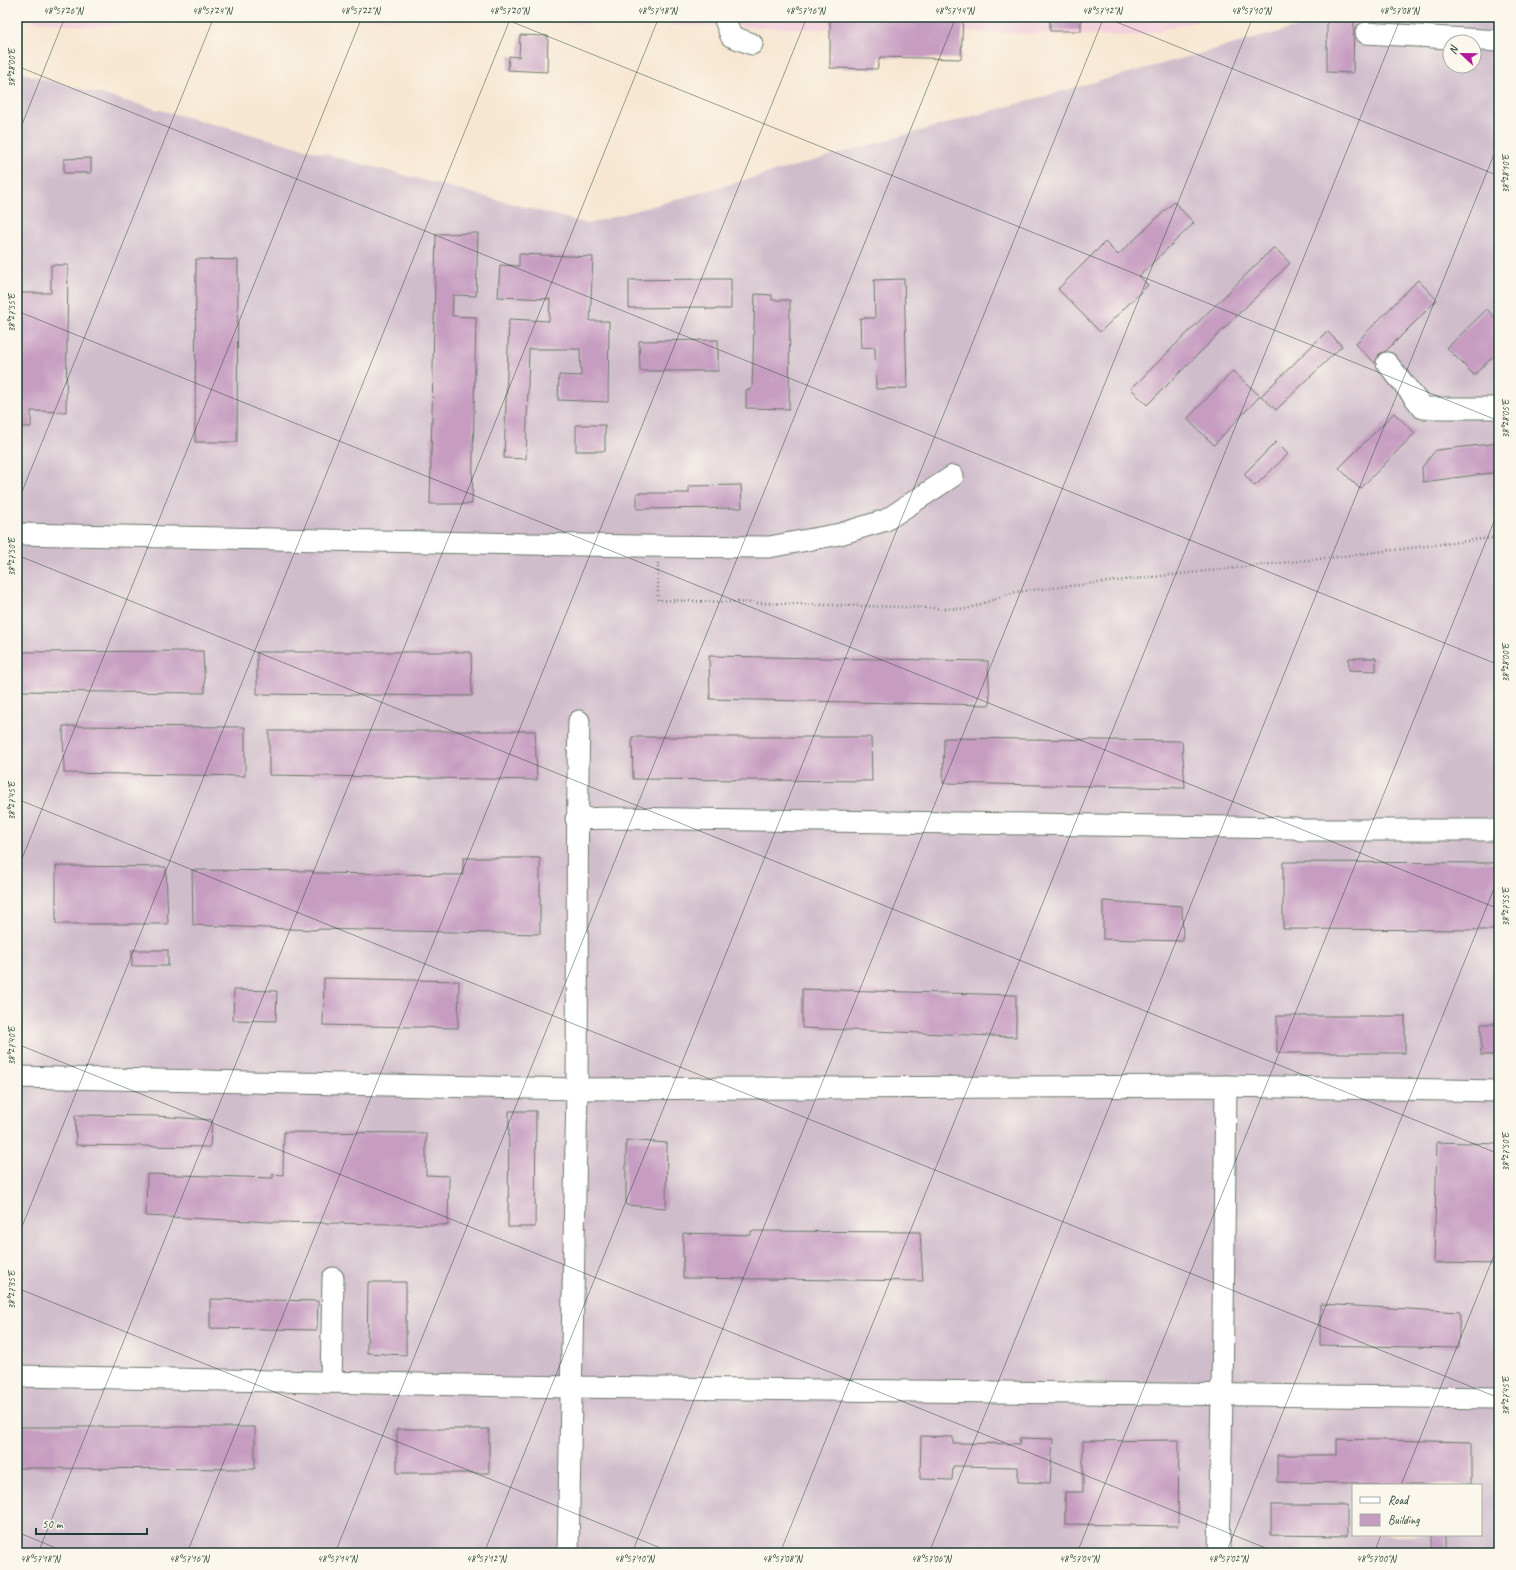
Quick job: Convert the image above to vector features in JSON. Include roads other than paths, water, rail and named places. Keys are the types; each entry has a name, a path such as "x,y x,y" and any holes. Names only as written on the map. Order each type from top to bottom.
{"street":[{"path":"724,17 731,36 752,44"},
{"path":"1366,33 1499,41"},
{"path":"1387,364 1423,408 1499,408"},
{"path":"17,534 769,547 840,534 886,520 953,476"},
{"path":"568,1553 570,1387 577,1089 576,819 579,721"},
{"path":"576,819 1295,828 1301,830 1499,830"},
{"path":"17,1078 577,1089 1226,1086 1499,1091"},
{"path":"1219,1553 1226,1086"},
{"path":"331,1382 333,1278"},
{"path":"17,1376 570,1387 1499,1398"}]}
